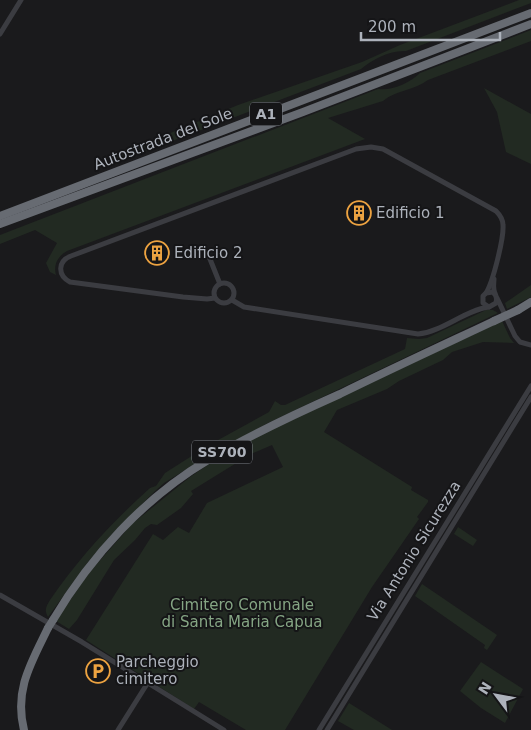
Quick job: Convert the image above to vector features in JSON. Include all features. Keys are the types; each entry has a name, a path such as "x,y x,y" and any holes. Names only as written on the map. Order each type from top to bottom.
{"highway":[{"name":"Autostrada del Sole","path":"0,216 531,13"},
{"name":"Autostrada del Sole","path":"0,224 303,112 531,24"},
{"name":"SS700","path":"24,730 20,716 22,689 32,660 48,628 82,576 110,543 138,514 178,480 206,461 279,422 518,310 531,302"}],"street":[{"path":"0,34 21,0"},
{"path":"473,311 480,304 493,276 503,222 496,211 383,149 371,147 356,149 81,252 67,258 61,265 62,275 70,282 183,297 215,298 223,303 232,300 244,307 418,334 496,303 497,297 493,292 486,293"},
{"path":"208,254 220,284"},
{"path":"493,276 494,290 517,339 531,345"},
{"path":"215,298 216,289 220,284 226,283 232,287 234,294 232,300"},
{"path":"482,298 485,305 503,312"},
{"name":"Via Antonio Sicurezza","path":"319,730 531,386"},
{"name":"Via Antonio Sicurezza","path":"326,730 531,397"},
{"path":"0,594 82,642 224,730"},
{"path":"118,730 147,684"}],"green space":[{"path":"519,0 531,0 531,3 406,51 382,56 361,69 120,161 113,154 156,139 238,105 362,62 400,45"},
{"path":"531,30 531,41 428,80 394,94 383,101 328,118 365,139 67,251 57,261 56,275 50,272 46,263 57,243 35,230 0,244 0,235 378,89 389,89 400,85 420,73"},
{"path":"484,88 531,114 531,164 506,152 497,112"},
{"path":"531,285 531,297 507,309 505,303"},
{"path":"486,310 493,310 498,313 266,424 164,483 113,533 88,562 48,617 47,605 84,555 122,514 150,488 156,486 165,473 209,445 269,412 275,401 285,405 405,349 407,338 427,338"},
{"name":"Cimitero Comunale di Santa Maria Capua","path":"502,321 514,343 483,342 452,352 443,360 399,381 387,389 337,410 324,432 412,487 411,490 428,500 428,502 417,517 419,519 372,587 285,730 246,730 199,702 194,709 86,640 153,534 163,540 178,527 189,533 207,503 283,467 272,445 251,454 191,491 193,494 181,508 157,525 151,524 145,528 114,560 77,620 69,629 56,621 88,574 132,524 190,477 221,456 264,433"},
{"path":"458,527 477,540 473,546 454,534"},
{"path":"422,584 497,635 487,650 484,648 485,645 415,596"},
{"path":"481,662 523,689 505,723 481,708 460,691"},
{"path":"349,703 392,730 354,730 338,721"}],"place":[{"name":"Edificio 1","path":"359,213"},
{"name":"Edificio 2","path":"157,253"},
{"name":"Parcheggio cimitero","path":"98,671"}]}
